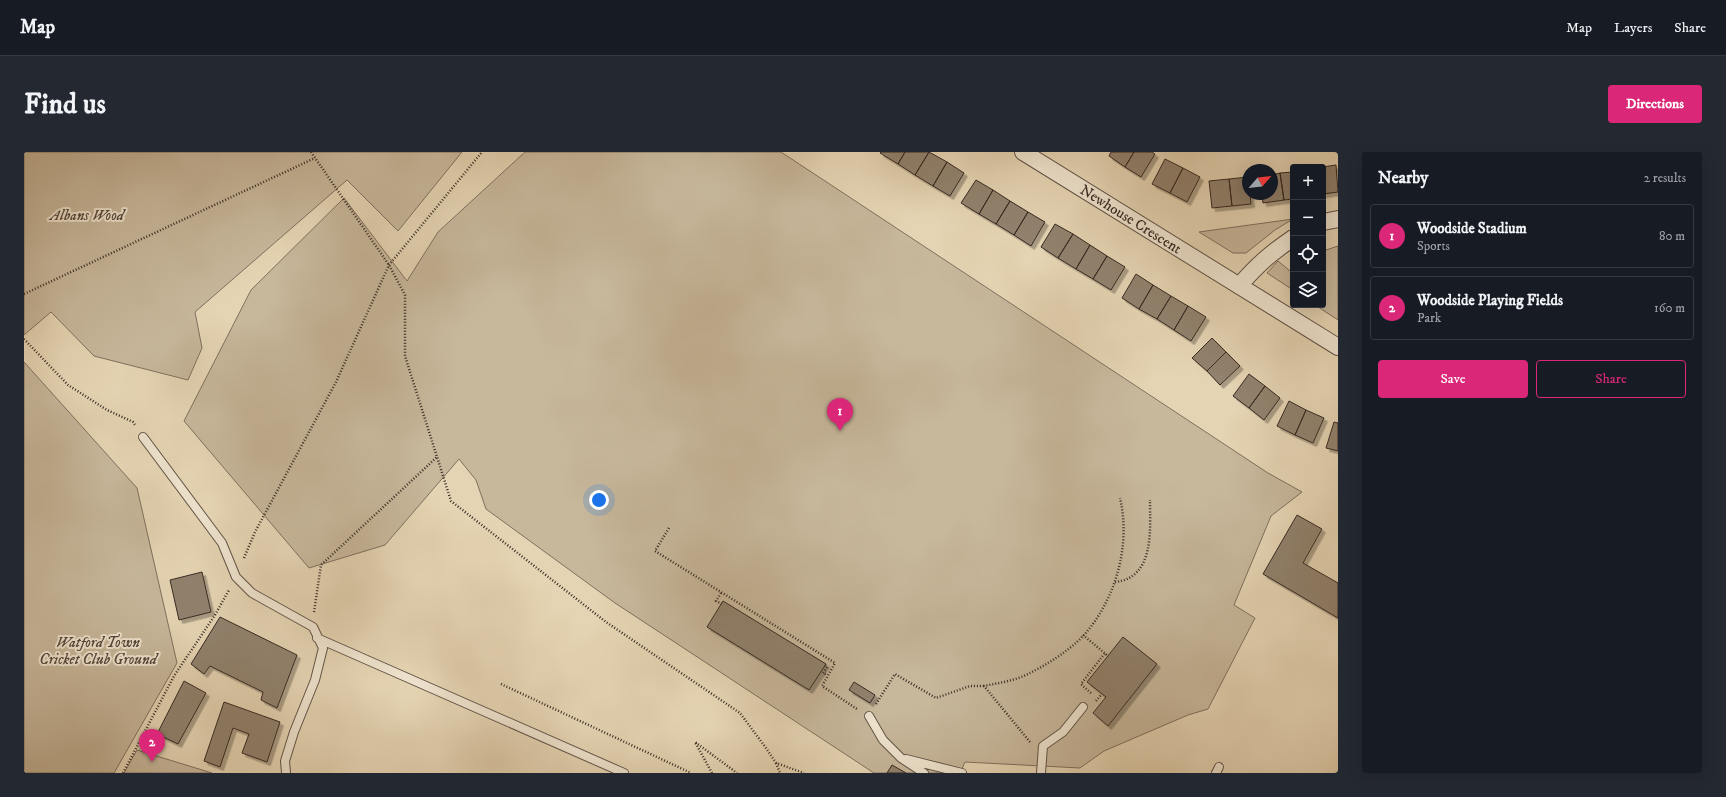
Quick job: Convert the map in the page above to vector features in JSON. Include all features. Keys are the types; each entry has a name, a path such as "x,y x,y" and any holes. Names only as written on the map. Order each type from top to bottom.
{"street":[{"name":"Newhouse Crescent","path":"1023,152 1338,347"},
{"path":"1326,221 1338,219"},
{"path":"1239,286 1262,261 1290,240"}],"lane":[{"path":"143,437 222,543 236,577 252,593 312,627 323,648 315,680 285,761 286,773"},
{"path":"318,638 624,773"},
{"path":"1041,773 1043,746 1063,732 1082,707"},
{"path":"869,716 883,740 901,758 924,773"},
{"path":"901,758 962,773"}],"path":[{"path":"311,152 388,265 405,295 404,356 451,501 606,622 740,714 766,748 776,763 780,773"},
{"path":"123,773 174,676 215,615 236,577 254,532 336,382 388,265 482,152"},
{"path":"24,294 315,158"},
{"path":"24,339 68,385 106,410 133,422 143,437"},
{"path":"312,627 320,565 437,457"},
{"path":"669,528 655,551 835,663 822,686 869,716 895,674 936,698 970,686 984,686 1024,675 1066,651 1083,635 1100,612 1115,582 1120,564 1123,537 1124,514 1120,498"},
{"path":"1115,582 1125,581 1135,575 1143,564 1150,537 1150,500"},
{"path":"721,593 716,601 722,604"},
{"path":"1083,635 1107,654 1081,684 1098,699"},
{"path":"825,665 827,667 823,673 827,675"},
{"path":"501,684 691,773"},
{"path":"984,686 1028,741 1043,752"},
{"path":"712,773 695,742 737,773"},
{"path":"776,763 804,773"}],"green space":[{"name":"Albans Wood","path":"24,152 462,152 398,231 347,180 195,312 202,348 188,380 94,356 51,312 24,335"},
{"path":"525,152 781,152 1268,473 1302,492 1271,516 1234,605 1255,618 1208,709 1188,715 1104,751 1080,768 965,762 960,773 874,773 615,603 486,509 476,480 459,459 385,545 309,568 184,421 251,290 344,198 407,281 438,232"},
{"path":"1290,219 1246,253 1233,253 1199,232"},
{"path":"1338,246 1338,320 1320,308 1326,308 1326,250"},
{"path":"1278,261 1290,271 1290,288 1267,273"},
{"name":"Watford Town Cricket Club Ground","path":"24,362 137,488 177,663 114,773 24,773"},
{"path":"137,750 212,773 124,773"}],"building":[{"path":"905,152 898,164 880,153"},
{"path":"905,152 929,152 915,175 898,164"},
{"path":"929,152 947,162 933,186 915,175"},
{"path":"1111,152 1134,152 1125,167 1109,156"},
{"path":"1134,152 1152,152 1155,154 1141,177 1125,167"},
{"path":"1165,159 1183,168 1170,193 1152,184"},
{"path":"947,162 964,173 950,196 933,186"},
{"path":"1336,165 1338,192 1326,194 1326,167"},
{"path":"1183,168 1200,177 1187,202 1170,193"},
{"path":"1290,172 1290,199 1284,200 1280,173"},
{"path":"1280,173 1284,200 1263,203 1263,200 1278,200 1278,174"},
{"path":"1242,178 1242,200 1251,200 1251,204 1232,206 1229,179"},
{"path":"1229,179 1232,206 1212,208 1209,181"},
{"path":"976,180 993,190 979,214 961,203"},
{"path":"993,190 1010,201 996,224 979,214"},
{"path":"1010,201 1028,212 1014,235 996,224"},
{"path":"1028,212 1045,222 1031,246 1014,235"},
{"path":"1055,224 1073,234 1058,258 1041,247"},
{"path":"1073,234 1090,245 1076,269 1058,258"},
{"path":"1090,245 1107,256 1093,279 1076,269"},
{"path":"1107,256 1125,267 1111,290 1093,279"},
{"path":"1136,274 1153,285 1139,309 1122,298"},
{"path":"1153,285 1171,296 1157,319 1139,309"},
{"path":"1171,296 1188,306 1174,330 1157,319"},
{"path":"1188,306 1206,317 1191,341 1174,330"},
{"path":"1212,338 1226,352 1207,371 1192,358"},
{"path":"1226,352 1240,366 1220,385 1207,371"},
{"path":"1249,374 1265,386 1249,408 1233,396"},
{"path":"1265,386 1280,398 1264,420 1249,408"},
{"path":"1289,401 1306,410 1295,435 1277,426"},
{"path":"1306,410 1324,418 1313,443 1295,435"},
{"path":"1334,422 1338,423 1338,451 1326,448"},
{"path":"1297,515 1322,529 1303,563 1338,583 1338,618 1263,574"},
{"path":"202,572 211,612 179,620 170,580"},
{"path":"723,601 826,664 809,690 707,627"},
{"path":"220,617 297,655 277,708 261,700 263,692 210,666 204,674 191,664"},
{"path":"1123,637 1157,664 1108,726 1093,713 1106,697 1087,682"},
{"path":"184,681 206,693 178,744 157,734"},
{"path":"854,682 875,695 870,703 849,690"},
{"path":"224,702 280,722 267,762 242,753 249,734 233,728 220,767 204,761"},
{"path":"892,765 906,773 887,773"}],"place":[{"name":"Woodside Stadium","path":"840,431"},
{"name":"Woodside Playing Fields","path":"152,762"}]}
